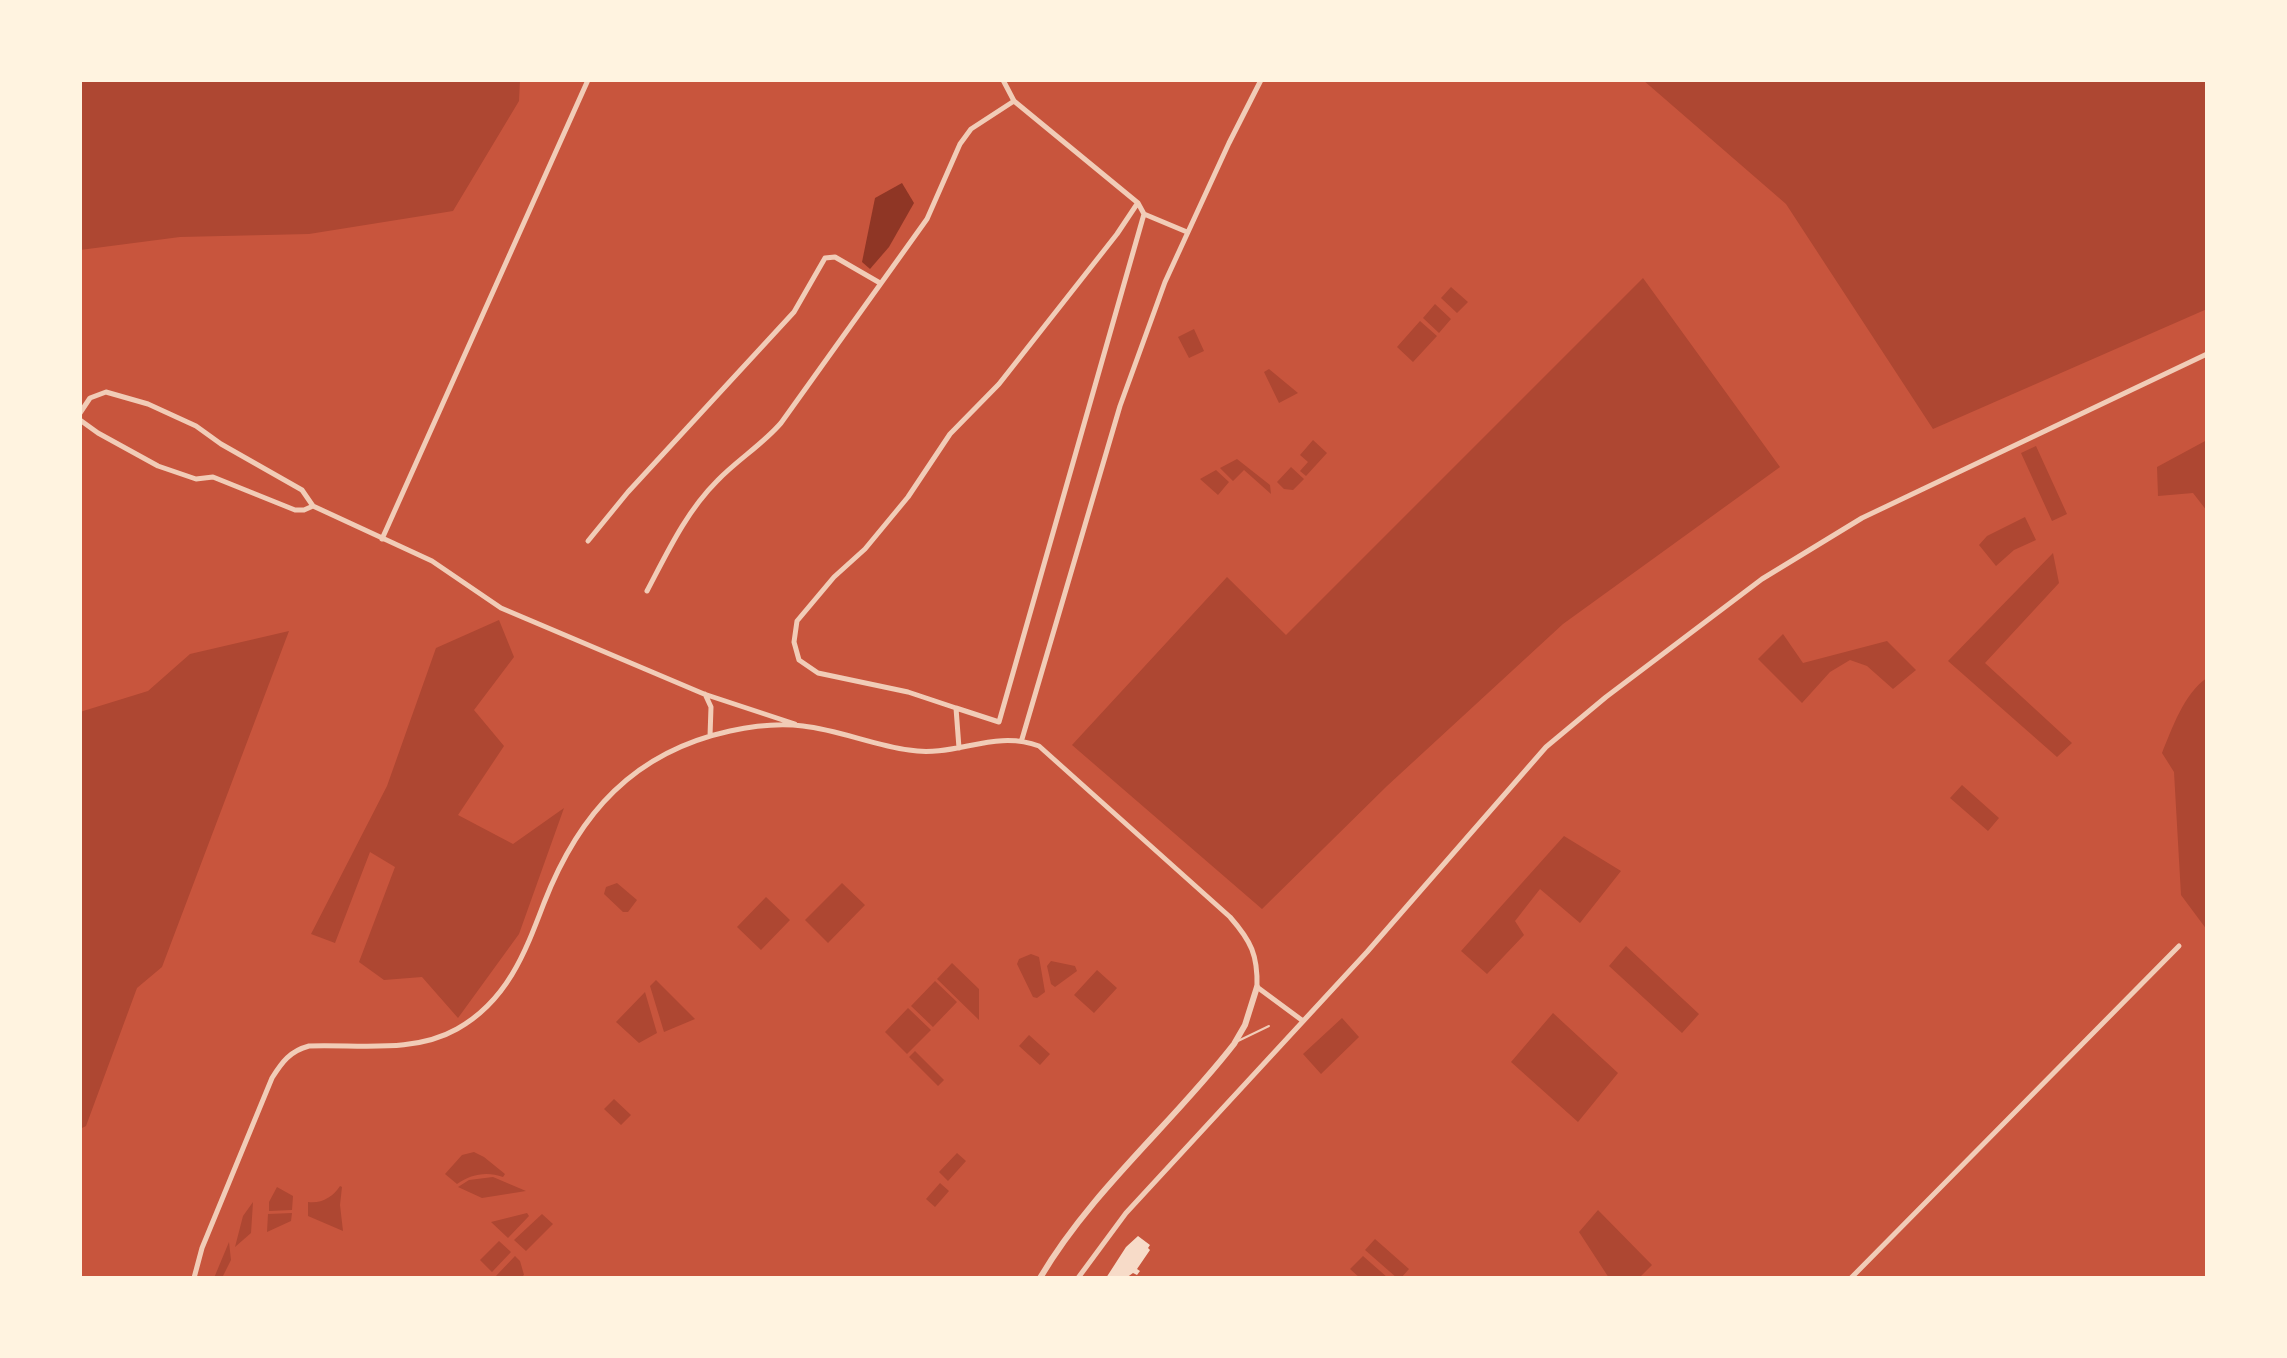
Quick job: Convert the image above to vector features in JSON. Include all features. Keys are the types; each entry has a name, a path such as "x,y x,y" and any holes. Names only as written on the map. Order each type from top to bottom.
{"street":[{"path":"382,539 588,80"},
{"path":"1003,80 1014,101 1138,203 1144,214 1187,232"},
{"path":"1022,739 1120,406 1165,282 1261,80"},
{"path":"647,591 678,532 702,499 717,480 765,442 781,423 927,219 971,129 1014,101"},
{"path":"1138,203 999,384 950,434 908,497 865,549 834,577 797,621 794,642 799,660 818,673 908,692 999,722 1144,214"},
{"path":"588,541 628,492 794,312 825,258 835,257 880,283"},
{"path":"1078,1278 1126,1213 1394,921 1546,747 1613,692 1762,579 1862,518 2207,354"},
{"path":"80,413 90,398 106,392 148,404 196,426 221,444 302,490 313,506 432,561 501,608 704,694 799,726 908,750 930,752 1006,738 1022,739 1039,746 1230,917 1253,948 1258,965 1257,987 1245,1025 1234,1044 1101,1192 1059,1247 1040,1278"},
{"path":"80,420 158,466 196,479 213,477 295,510 313,506"},
{"path":"704,694 711,707 710,736"},
{"path":"956,708 959,748"},
{"path":"194,1278 202,1248 267,1090 289,1055 309,1046 412,1044 457,1029 499,994 517,967 562,862 584,824 621,783 672,750 710,736 743,729 799,726"},
{"path":"1851,1278 2179,946"},
{"path":"1257,987 1303,1021"}],"lane":[{"path":"1234,1044 1269,1026"}],"shaded area":[{"path":"80,80 520,80 519,101 453,211 309,234 180,237 80,250"},
{"path":"1643,80 2207,80 2207,309 1933,429 1786,204"},
{"path":"902,183 914,203 889,247 870,269 862,262 875,198"},
{"path":"1643,278 1780,467 1563,624 1387,786 1262,909 1072,745 1227,577 1286,635"},
{"path":"1451,287 1468,302 1457,313 1441,298"},
{"path":"1435,304 1451,319 1439,333 1423,318"},
{"path":"1420,321 1437,336 1413,362 1397,347"},
{"path":"1194,329 1204,351 1189,358 1178,337"},
{"path":"1269,369 1298,393 1279,403 1264,372"},
{"path":"1313,440 1327,453 1306,476 1300,471 1308,462 1300,455"},
{"path":"2207,440 2207,511 2193,493 2158,496 2157,467"},
{"path":"2036,446 2067,514 2052,521 2021,453"},
{"path":"1237,459 1270,485 1271,494 1244,470 1233,481 1220,468"},
{"path":"1291,467 1304,479 1293,490 1284,489 1277,482"},
{"path":"1216,470 1229,482 1218,495 1200,479"},
{"path":"2025,517 2036,540 2014,550 1996,566 1979,545 1987,536"},
{"path":"2053,553 2059,583 1985,663 2072,743 2057,757 1948,661"},
{"path":"499,620 514,657 474,710 504,746 458,815 513,844 564,808 519,934 458,1018 422,977 384,980 359,962 395,867 370,852 335,943 311,934 387,786 436,648"},
{"path":"289,631 162,967 137,988 86,1126 80,1129 80,712 148,691 190,654"},
{"path":"1783,634 1803,663 1887,641 1916,670 1893,689 1867,666 1850,660 1830,672 1802,703 1758,659"},
{"path":"2207,678 2207,930 2181,895 2174,772 2162,753 2185,702"},
{"path":"1962,785 1999,818 1988,831 1950,798"},
{"path":"1564,836 1621,871 1580,923 1540,889 1515,921 1524,935 1487,974 1461,951"},
{"path":"617,883 637,900 628,912 623,912 604,894 606,887"},
{"path":"842,883 865,905 828,943 805,920"},
{"path":"766,897 790,920 761,950 737,927"},
{"path":"1626,946 1699,1014 1682,1033 1609,966"},
{"path":"1031,954 1039,957 1045,992 1037,998 1033,997 1017,964 1019,959"},
{"path":"1051,961 1075,966 1077,971 1055,987 1051,984 1047,966"},
{"path":"952,963 979,989 979,1020 937,979"},
{"path":"1097,970 1117,988 1094,1013 1074,995"},
{"path":"656,980 695,1019 664,1032 650,986"},
{"path":"935,981 957,1002 933,1027 911,1006"},
{"path":"645,992 657,1033 639,1043 616,1022"},
{"path":"908,1008 931,1030 907,1054 885,1032"},
{"path":"1553,1013 1618,1073 1578,1122 1511,1062"},
{"path":"1342,1018 1359,1037 1321,1074 1303,1054"},
{"path":"1029,1035 1050,1054 1040,1065 1019,1046"},
{"path":"915,1051 944,1080 938,1086 909,1057"},
{"path":"614,1099 631,1115 621,1125 604,1109"},
{"path":"474,1152 505,1174 503,1177 479,1174 457,1184 445,1174 462,1155"},
{"path":"957,1153 966,1161 948,1181 939,1172"},
{"path":"493,1177 526,1191 482,1198 458,1187 469,1180"},
{"path":"940,1183 949,1191 935,1207 926,1199"},
{"path":"340,1186 343,1231 308,1216 308,1202 326,1199"},
{"path":"277,1187 293,1196 292,1210 269,1211 269,1202"},
{"path":"253,1202 251,1233 235,1247 243,1216"},
{"path":"1598,1210 1652,1265 1639,1278 1609,1278 1579,1232"},
{"path":"292,1213 291,1221 267,1232 268,1214"},
{"path":"527,1213 529,1216 508,1238 491,1222"},
{"path":"542,1214 553,1224 526,1251 514,1240"},
{"path":"1375,1239 1409,1269 1401,1278 1397,1278 1365,1250"},
{"path":"499,1241 511,1252 492,1272 480,1260"},
{"path":"229,1242 231,1260 222,1278 214,1278"},
{"path":"515,1256 524,1275 520,1278 498,1278 496,1276"},
{"path":"1363,1256 1388,1278 1360,1278 1350,1269"}],"building":[{"path":"1138,1236 1150,1245 1150,1250 1137,1269 1140,1271 1137,1275 1106,1278 1126,1247"}]}
